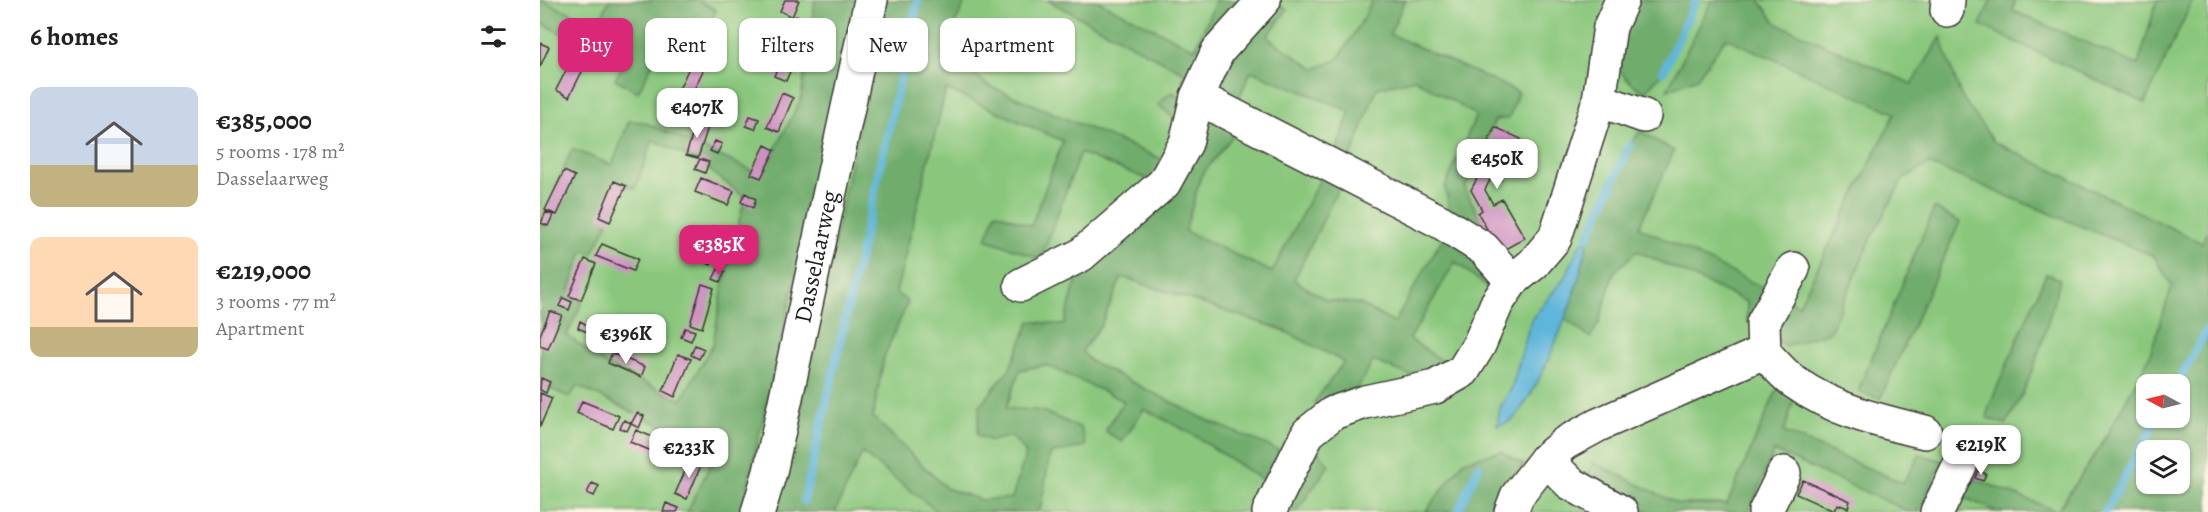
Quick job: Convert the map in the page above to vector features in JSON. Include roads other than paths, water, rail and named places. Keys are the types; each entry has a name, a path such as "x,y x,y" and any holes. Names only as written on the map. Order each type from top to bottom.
{"street":[{"name":"Dasselaarweg","path":"758,512 770,472 871,0"},
{"path":"1021,285 1081,255 1164,183 1186,143 1197,97 1218,51 1264,0"},
{"path":"1269,512 1308,433 1333,414 1365,402 1435,387 1463,371 1479,345 1497,303 1512,281 1533,264 1555,238 1599,100 1610,27 1622,0"},
{"path":"1197,97 1441,222 1484,249 1512,281"},
{"path":"1599,100 1644,117"},
{"path":"1793,269 1763,323 1764,352 1793,381 1826,401 1866,418 1925,432"},
{"path":"1511,512 1517,496 1546,459 1565,443 1598,425 1764,352"},
{"path":"1546,459 1570,483 1621,512"},
{"path":"1937,512 1961,463"},
{"path":"1765,512 1784,473"}],"water":[{"path":"1588,237 1570,305 1537,383 1513,419 1497,426 1500,408 1512,387 1531,320 1566,276 1579,246"}],"waterway":[{"path":"804,501 918,0"},
{"path":"1663,72 1696,0"},
{"path":"1588,237 1630,145"},
{"path":"2183,374 2208,328"},
{"path":"2105,512 2152,428"},
{"path":"1458,512 1479,466"}]}
